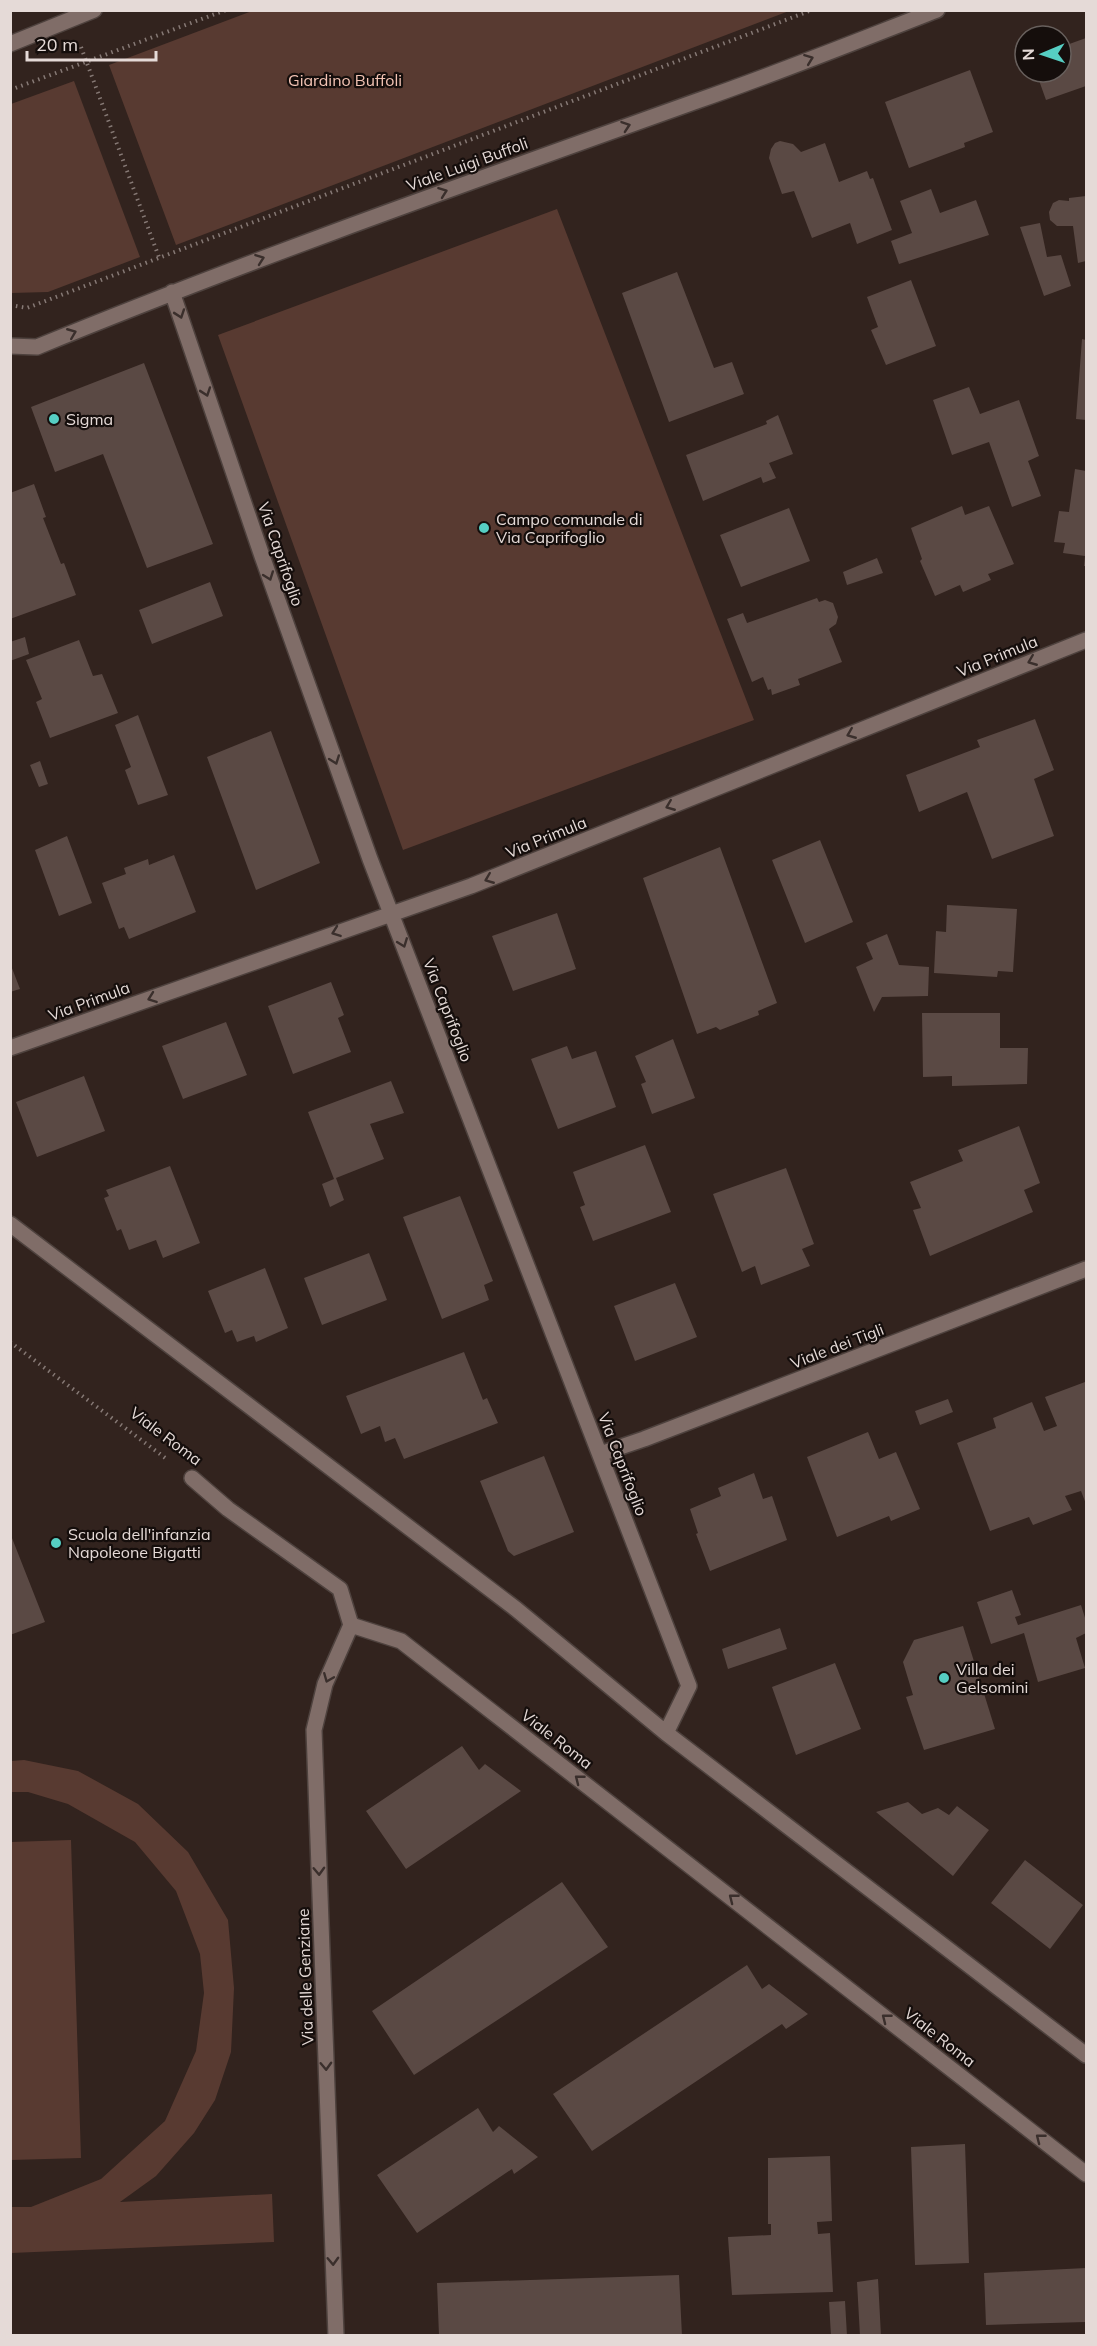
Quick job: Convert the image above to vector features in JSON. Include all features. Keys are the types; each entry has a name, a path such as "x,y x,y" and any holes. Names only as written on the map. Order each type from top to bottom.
{"street":[{"path":"10,44 94,10"},
{"name":"Viale Luigi Buffoli","path":"10,346 37,347 172,292 527,160 699,101 937,10"},
{"name":"Via Caprifoglio","path":"172,292 262,556 391,913 689,1686 666,1732"},
{"name":"Via Primula","path":"10,1048 471,886 1086,640"},
{"path":"10,1224 516,1610 666,1732 1086,2055"},
{"name":"Viale dei Tigli","path":"600,1454 1086,1269"},
{"name":"Viale Roma","path":"192,1478 228,1509 340,1589 351,1625 401,1641 1086,2174"},
{"name":"Via delle Genziane","path":"336,2336 314,1730 325,1684 351,1625"}],"path":[{"path":"10,90 226,10"},
{"path":"10,305 27,308 813,10"},
{"path":"69,21 172,292"},
{"name":"Viale Roma","path":"10,1342 192,1478"}],"green space":[{"name":"Giardino Buffoli","path":"252,11 789,11 176,245 109,65"},
{"path":"74,81 140,257 48,292 11,293 11,104"},
{"name":"Campo comunale di Via Caprifoglio","path":"557,209 754,720 403,850 218,335"},
{"path":"24,1760 78,1771 138,1804 188,1852 228,1920 234,1988 231,2052 215,2100 194,2133 156,2176 120,2202 272,2194 274,2242 11,2253 11,2207 31,2207 101,2179 165,2121 196,2051 204,1993 200,1954 176,1891 135,1842 68,1804 28,1792 11,1792 11,1761"},
{"path":"71,1840 81,2158 11,2160 11,1842"}],"building":[{"path":"1086,38 1086,86 1046,100 1040,84 1073,84 1073,43"},
{"path":"970,70 993,132 964,143 965,147 909,168 885,102"},
{"path":"780,141 793,144 801,152 825,143 839,182 867,171 870,179 873,178 892,230 857,244 850,223 812,238 794,191 782,194 769,158 771,149 775,143"},
{"path":"931,189 940,213 976,200 989,235 899,264 891,241 912,233 900,201"},
{"path":"1086,196 1086,261 1078,263 1073,226 1057,226 1050,220 1049,212 1053,203 1059,200 1069,201 1069,198"},
{"path":"1040,223 1047,257 1061,255 1071,286 1044,296 1020,227"},
{"path":"677,272 714,368 732,362 744,394 669,422 622,293"},
{"path":"911,280 936,346 886,365 871,330 878,327 867,297"},
{"path":"1082,339 1086,340 1086,420 1076,419"},
{"path":"144,363 213,544 147,568 103,454 55,472 31,407"},
{"path":"969,387 980,414 1019,400 1039,456 1028,461 1041,496 1012,507 989,442 952,455 933,400"},
{"path":"778,415 793,454 769,463 776,478 763,483 761,477 703,501 686,455 767,424 766,421"},
{"path":"1075,469 1086,471 1086,566 1084,566 1085,556 1063,553 1065,543 1054,542 1059,511 1069,512"},
{"path":"34,484 46,517 43,518 76,595 10,619 10,493"},
{"path":"962,506 965,515 989,506 1014,564 988,574 991,580 963,592 960,585 935,596 920,561 922,559 911,528"},
{"path":"789,508 810,561 741,587 720,535"},
{"path":"877,558 883,573 847,585 843,572"},
{"path":"210,582 223,616 152,644 139,610"},
{"path":"817,598 819,602 825,600 833,603 838,617 836,624 829,629 842,662 798,679 800,685 772,695 763,677 752,682 727,619 743,613 747,623"},
{"path":"25,637 29,654 10,661 10,642"},
{"path":"79,640 93,676 102,674 118,713 50,738 36,702 42,699 26,660"},
{"path":"138,715 168,795 138,805 125,770 131,767 115,725"},
{"path":"1035,719 1054,770 1034,779 1054,836 992,859 967,792 919,812 906,775 980,747 977,740"},
{"path":"271,731 320,863 256,890 207,757"},
{"path":"40,761 48,784 39,787 30,765"},
{"path":"67,836 92,903 59,916 35,850"},
{"path":"820,840 853,922 805,943 772,860"},
{"path":"720,847 777,1003 758,1011 759,1015 720,1030 716,1027 697,1034 643,878"},
{"path":"174,855 196,912 129,939 124,927 119,929 102,883 126,874 124,868 148,859 149,865"},
{"path":"947,905 1017,909 1013,972 998,971 997,977 934,973 936,931 946,932"},
{"path":"557,913 576,969 513,991 492,936"},
{"path":"887,934 899,965 929,967 928,996 882,997 874,1012 856,967 873,959 866,943"},
{"path":"10,963 20,989 10,992"},
{"path":"331,982 344,1015 338,1018 351,1052 293,1074 268,1006"},
{"path":"922,1013 1000,1013 1000,1048 1028,1048 1027,1084 952,1086 952,1076 923,1077"},
{"path":"226,1022 247,1075 183,1099 162,1046"},
{"path":"673,1039 695,1098 652,1114 641,1084 646,1082 635,1056"},
{"path":"567,1046 572,1059 596,1051 616,1107 558,1129 531,1059"},
{"path":"84,1076 105,1131 37,1157 16,1102"},
{"path":"391,1081 404,1113 370,1124 384,1159 336,1178 344,1200 330,1207 322,1184 334,1179 308,1112"},
{"path":"1019,1126 1040,1183 1024,1190 1033,1212 930,1256 913,1210 921,1208 910,1182 963,1161 958,1150"},
{"path":"645,1145 671,1212 593,1241 580,1207 585,1205 573,1172"},
{"path":"170,1166 200,1243 163,1258 156,1240 129,1250 121,1229 117,1231 104,1198 109,1196 106,1190"},
{"path":"786,1168 814,1244 802,1249 810,1266 761,1285 755,1266 742,1272 713,1194"},
{"path":"460,1196 493,1281 484,1285 489,1300 442,1319 403,1217"},
{"path":"369,1253 387,1300 322,1325 304,1278"},
{"path":"265,1268 288,1328 256,1342 254,1336 237,1342 232,1330 225,1333 208,1291"},
{"path":"675,1283 697,1337 635,1361 614,1306"},
{"path":"464,1352 483,1400 487,1398 498,1423 404,1459 395,1438 385,1442 380,1426 361,1434 346,1396"},
{"path":"1085,1382 1086,1504 1081,1491 1065,1496 1072,1510 1033,1525 1029,1517 990,1531 957,1443 996,1428 993,1418 1032,1402 1044,1431 1057,1426 1045,1397"},
{"path":"948,1399 953,1412 920,1425 915,1411"},
{"path":"868,1432 879,1459 896,1452 920,1509 891,1521 889,1516 837,1537 807,1457"},
{"path":"544,1456 574,1532 514,1556 508,1551 480,1481"},
{"path":"754,1473 763,1499 772,1496 787,1540 710,1571 696,1534 698,1533 690,1509 721,1496 718,1488"},
{"path":"10,1533 45,1622 10,1635"},
{"path":"1012,1590 1021,1615 1015,1617 1018,1625 1081,1605 1086,1621 1086,1633 1076,1638 1085,1668 1038,1682 1024,1633 991,1644 977,1602"},
{"name":"Villa dei Gelsomini","path":"963,1626 995,1729 924,1750 906,1697 913,1695 903,1662 914,1640"},
{"path":"780,1628 787,1649 728,1669 722,1649"},
{"path":"835,1663 861,1729 796,1755 772,1687"},
{"path":"462,1746 479,1770 485,1764 521,1791 406,1869 366,1811"},
{"path":"908,1802 922,1814 938,1808 949,1815 957,1806 989,1830 953,1876 876,1812"},
{"path":"1025,1860 1083,1905 1050,1949 991,1903"},
{"path":"562,1882 608,1947 414,2075 372,2011"},
{"path":"747,1965 762,1989 769,1984 808,2014 786,2029 782,2024 592,2151 553,2094"},
{"path":"478,2108 493,2132 499,2126 538,2157 514,2174 512,2169 417,2233 377,2175"},
{"path":"965,2144 969,2263 915,2265 911,2147"},
{"path":"830,2156 832,2221 817,2222 818,2234 830,2233 833,2292 732,2295 728,2237 771,2235 771,2224 768,2224 768,2158"},
{"path":"1086,2268 1086,2322 986,2325 984,2273"},
{"path":"679,2275 682,2336 439,2336 437,2283"},
{"path":"878,2279 881,2336 860,2336 857,2282"},
{"path":"845,2301 847,2336 831,2336 829,2302"}],"place":[{"name":"Sigma","path":"54,419"},
{"name":"Campo comunale di Via Caprifoglio","path":"484,528"},
{"name":"Scuola dell'infanzia Napoleone Bigatti","path":"56,1543"},
{"name":"Villa dei Gelsomini","path":"944,1678"}]}
